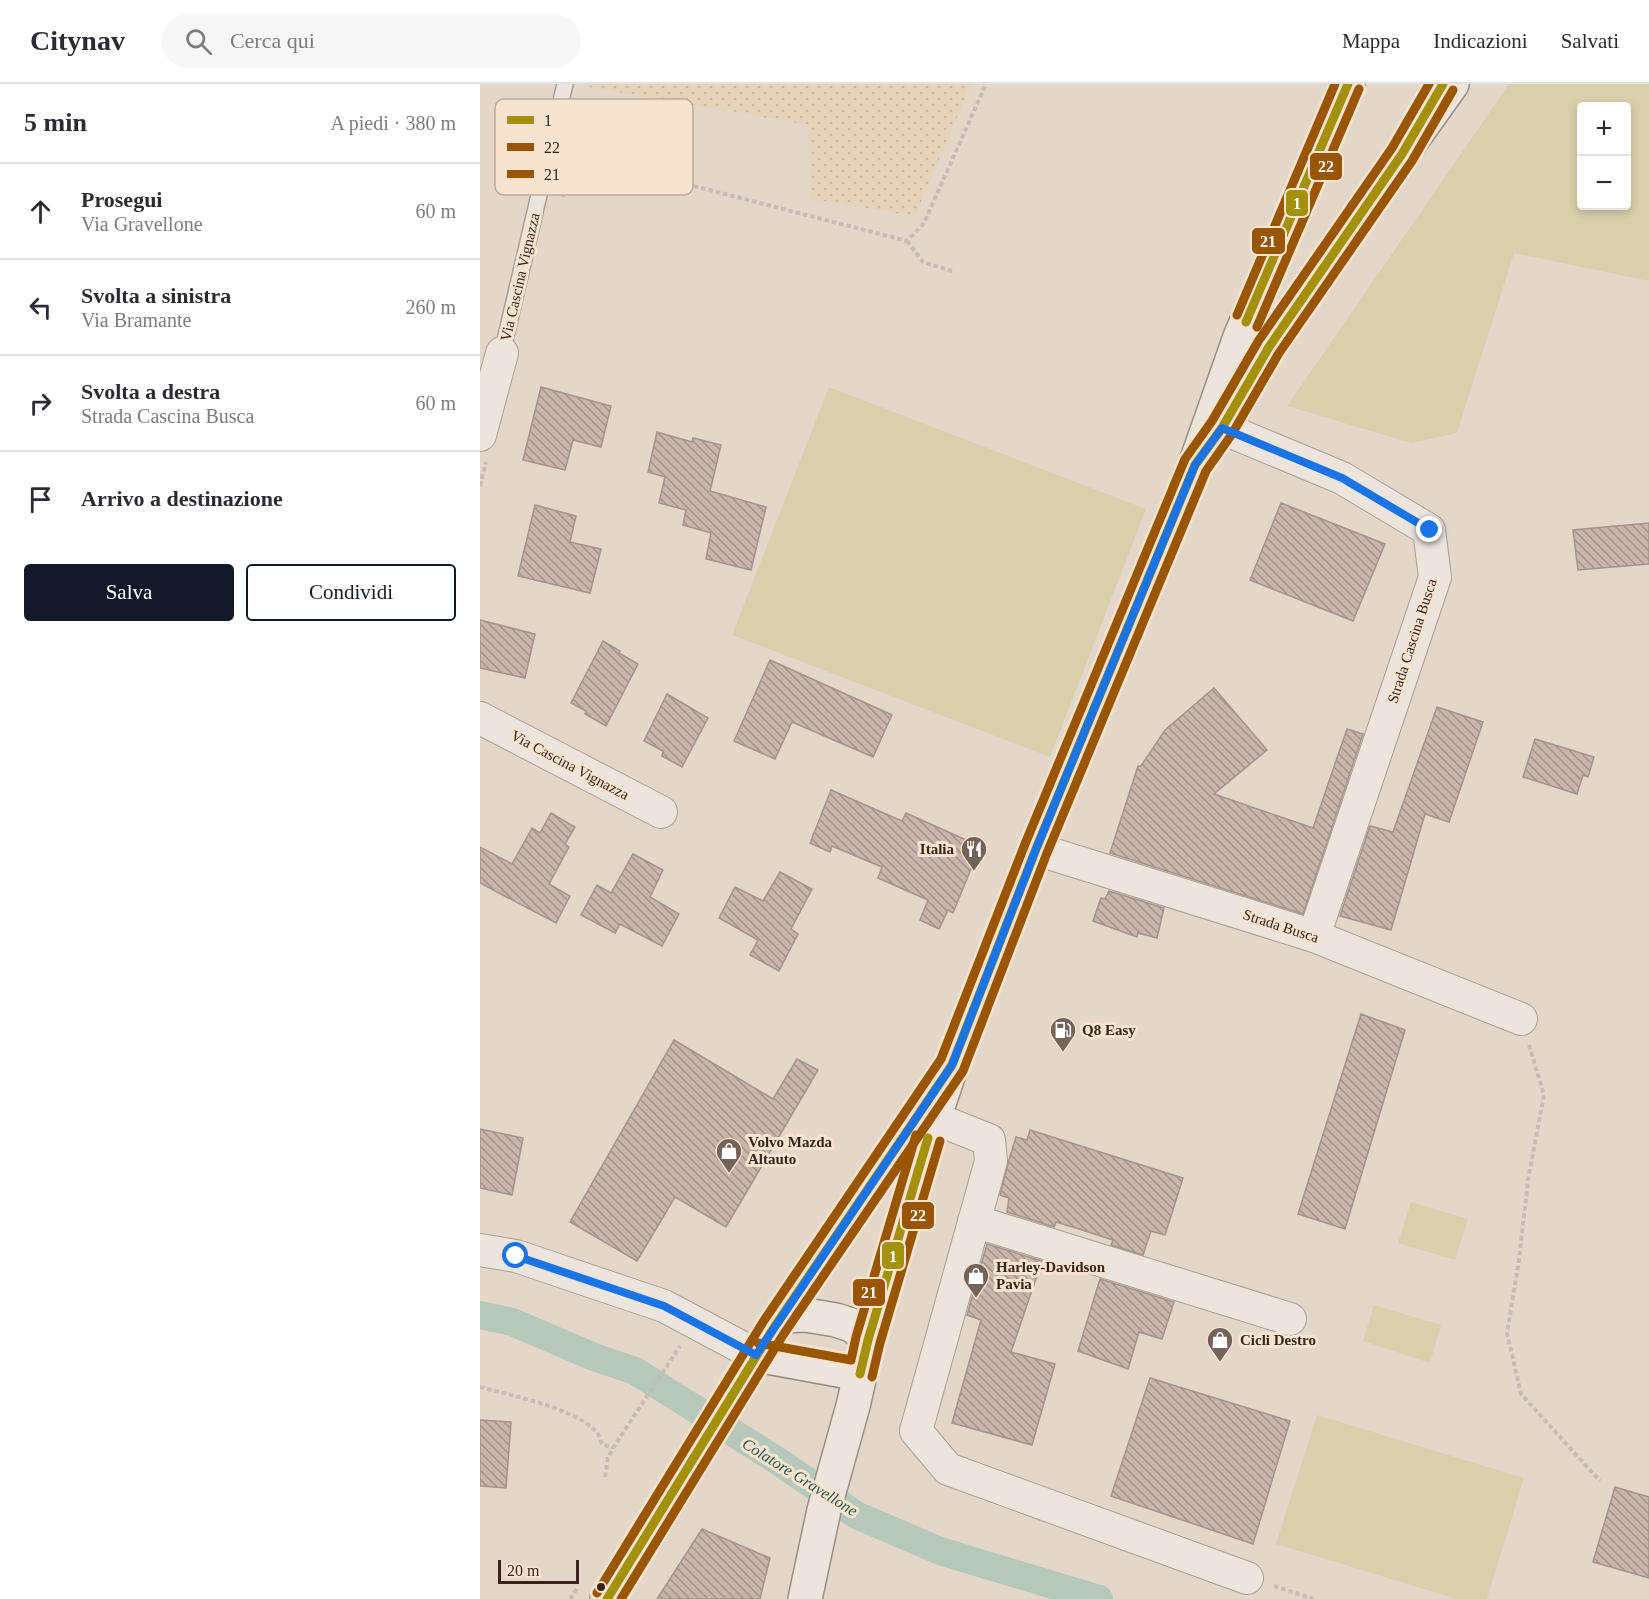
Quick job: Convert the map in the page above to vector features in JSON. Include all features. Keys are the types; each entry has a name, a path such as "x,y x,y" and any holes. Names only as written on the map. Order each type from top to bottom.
{"main road":[{"path":"805,1599 824,1510 853,1406 868,1340 952,1065 1036,849 1195,465 1240,337 1348,84"},
{"path":"1402,154 1443,84"},
{"path":"1195,465 1222,428 1269,347 1452,84"},
{"path":"607,1599 781,1316 952,1065"},
{"path":"781,1316 806,1315 836,1320 854,1326 868,1340"},
{"path":"756,1355 860,1374"}],"street":[{"name":"Via Cascina Vignazza","path":"480,435 502,353"},
{"name":"Strada Cascina Busca","path":"1222,428 1342,478 1430,530 1435,577 1314,936"},
{"name":"Via Cascina Vignazza","path":"480,718 660,812"},
{"name":"Strada Busca","path":"1036,849 1314,936 1521,1019"},
{"path":"934,1118 989,1140 992,1161 916,1431 948,1469 1247,1578"},
{"path":"974,1221 1290,1318"},
{"path":"480,1250 516,1256 664,1306 756,1355"}],"lane":[{"name":"Via Cascina Vignazza","path":"562,99 566,84"},
{"name":"Via Cascina Vignazza","path":"502,353 540,195"}],"path":[{"path":"907,241 924,223 986,84"},
{"path":"693,186 907,241 923,262 952,271"},
{"path":"561,207 564,195"},
{"path":"1521,1019 1544,1095 1528,1180 1519,1260 1507,1333 1521,1394 1600,1481"},
{"path":"605,1477 608,1458 616,1442 681,1345"},
{"path":"480,1387 548,1406 577,1419 597,1432 602,1444 613,1448"},
{"path":"1247,1578 1314,1599"}],"shaded area":[{"path":"588,84 971,84 915,216 810,199 808,125 693,105 693,99 658,99 589,87"},
{"path":"1509,84 1649,84 1649,281 1514,253 1457,433 1411,443 1287,406"},
{"path":"829,387 1146,509 1050,757 732,635"},
{"path":"1411,1202 1468,1219 1455,1260 1398,1243"},
{"path":"1374,1305 1441,1325 1430,1363 1363,1341"},
{"path":"1317,1415 1524,1478 1487,1599 1457,1599 1276,1544"}],"building":[{"path":"541,387 611,406 601,447 573,440 565,470 523,460"},
{"path":"657,432 692,442 693,438 721,445 710,491 766,507 751,570 706,559 711,533 683,525 686,510 659,503 665,477 648,472"},
{"path":"1281,503 1385,544 1353,621 1250,580"},
{"path":"535,505 576,516 570,542 601,549 590,593 518,576"},
{"path":"1649,523 1649,564 1578,570 1573,530"},
{"path":"480,620 535,634 525,678 480,668"},
{"path":"603,641 638,664 606,726 571,703"},
{"path":"770,660 892,715 873,757 792,722 775,759 734,741"},
{"path":"1214,688 1267,750 1214,794 1313,828 1347,729 1363,734 1303,914 1110,853 1138,766 1141,766 1165,730"},
{"path":"667,694 708,718 682,767 662,756 663,751 644,741"},
{"path":"1437,707 1483,722 1449,822 1425,814 1391,930 1340,916 1370,826 1393,832"},
{"path":"1535,739 1594,757 1588,777 1583,775 1577,794 1523,777"},
{"path":"831,790 902,821 906,813 975,844 968,861 973,864 953,913 948,910 939,929 920,920 928,900 878,878 882,867 832,846 830,852 810,843"},
{"path":"551,813 575,827 565,844 569,847 549,884 570,896 556,923 480,883 480,847 512,864 532,828 540,833"},
{"path":"633,854 663,870 650,897 679,914 662,946 620,924 615,933 581,915 597,885 611,893"},
{"path":"780,872 812,889 791,929 798,934 779,971 750,955 758,940 719,918 735,887 763,901"},
{"path":"1109,891 1164,908 1157,938 1138,933 1137,937 1093,921 1101,898 1105,899"},
{"path":"1361,1014 1405,1030 1345,1229 1298,1214"},
{"path":"674,1040 773,1099 797,1059 818,1070 726,1227 675,1197 637,1261 570,1222"},
{"path":"480,1129 523,1138 512,1195 480,1188"},
{"path":"1030,1130 1183,1178 1165,1235 1151,1231 1143,1255 1111,1245 1113,1240 1079,1229 1056,1222 1054,1227 1007,1212 1009,1198 1000,1195 1009,1160 1016,1137 1027,1140"},
{"path":"987,1244 1042,1261 1011,1352 1055,1364 1032,1445 952,1423 981,1320 967,1315"},
{"path":"1100,1279 1174,1302 1162,1339 1139,1332 1128,1369 1078,1351"},
{"path":"1150,1378 1290,1421 1253,1544 1111,1496"},
{"path":"480,1420 511,1422 506,1488 480,1486"},
{"path":"1615,1487 1649,1497 1649,1578 1593,1562"},
{"path":"702,1529 770,1558 760,1599 657,1599"}],"waterway":[{"name":"Colatore Gravellone","path":"480,1315 512,1322 594,1357 635,1371 778,1461 856,1515 940,1551 1099,1599"}],"transit line":[{"name":"21","path":"1237,315 1335,84"},
{"name":"1","path":"1246,322 1348,84"},
{"name":"21","path":"597,1593 763,1322 941,1059 1025,844 1185,459 1212,421 1259,340 1392,148 1429,84"},
{"name":"1","path":"607,1599 773,1329 952,1065 1036,849 1195,465 1222,428 1269,347 1402,154 1443,84"},
{"name":"22","path":"1257,327 1359,89"},
{"name":"22","path":"621,1599 783,1335 963,1071 1047,853 1206,471 1232,434 1279,353 1412,161 1453,90"},
{"name":"21","path":"758,1343 851,1360 916,1135"},
{"name":"1","path":"860,1374 928,1138"},
{"name":"22","path":"872,1377 940,1141"}],"place":[{"name":"Italia","path":"974,872"},
{"name":"Q8 Easy","path":"1063,1053"},
{"name":"Volvo Mazda Altauto","path":"729,1174"},
{"name":"Harley-Davidson Pavia","path":"976,1299"},
{"name":"Cicli Destro","path":"1220,1363"}],"route":[{"path":"516,1256 664,1306 756,1355 952,1065 1036,849 1195,465 1222,428 1342,478 1430,530"}]}
